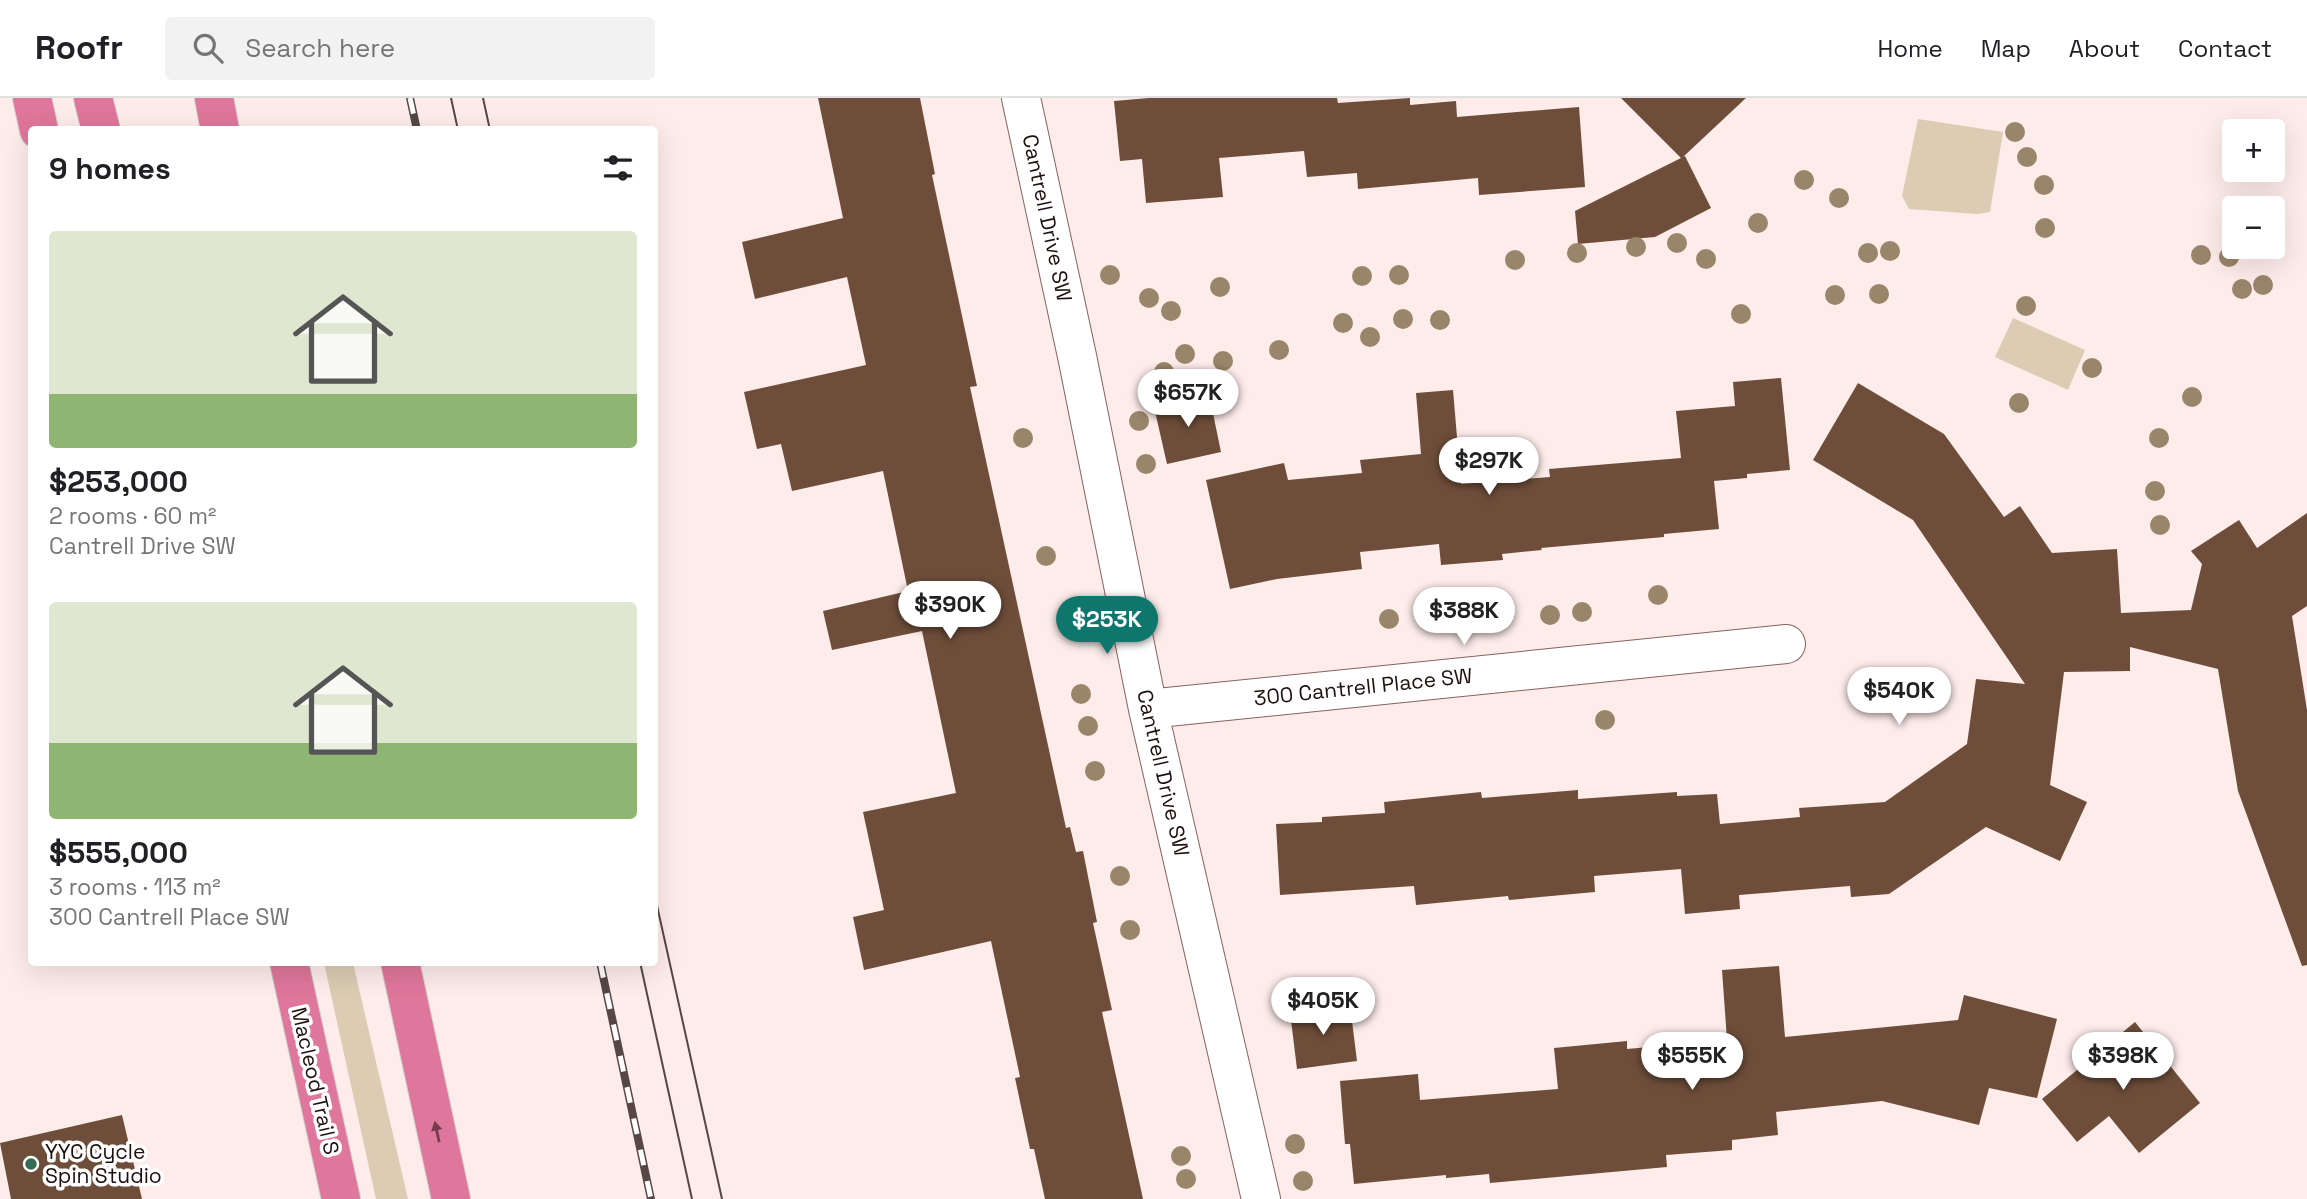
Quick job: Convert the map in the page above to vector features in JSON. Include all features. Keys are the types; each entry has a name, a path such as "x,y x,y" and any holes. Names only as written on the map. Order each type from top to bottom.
{"highway":[{"path":"32,98 38,126"},
{"path":"93,98 100,126"},
{"path":"214,98 219,126"},
{"name":"Macleod Trail S","path":"290,966 338,1194"},
{"path":"401,966 451,1199"}],"street":[{"name":"Cantrell Drive SW","path":"1021,98 1077,356 1148,709 1261,1199"},
{"name":"300 Cantrell Place SW","path":"1148,709 1786,644"}],"shaded area":[{"path":"1918,119 2003,132 1990,212 1977,214 1909,209 1902,196"},
{"path":"2013,318 2085,350 2068,390 1995,357"},
{"path":"325,966 354,966 408,1199 376,1199"}],"building":[{"path":"818,98 920,98 935,174 932,175 977,386 970,387 1066,828 1070,827 1076,852 1083,851 1097,922 1093,923 1112,1010 1102,1012 1143,1199 1045,1199 1034,1149 1030,1149 1015,1078 1020,1077 991,941 864,970 853,917 884,910 863,812 956,793 922,631 832,650 823,611 908,591 883,471 792,491 781,444 757,449 744,392 866,365 847,277 755,299 742,242 843,218"},
{"path":"1149,98 1337,98 1338,103 1410,98 1410,105 1456,101 1457,117 1579,107 1585,187 1479,195 1478,178 1358,189 1357,173 1307,177 1304,151 1219,158 1223,197 1146,203 1142,159 1120,161 1114,101"},
{"path":"1621,98 1746,98 1683,157 1685,156 1711,208 1655,237 1578,244 1575,211 1681,158"},
{"path":"1781,378 1790,470 1747,474 1747,478 1714,481 1719,529 1664,534 1664,537 1541,548 1542,550 1502,554 1503,560 1441,565 1439,544 1360,552 1362,569 1277,579 1230,589 1206,480 1284,463 1288,480 1362,473 1360,460 1421,454 1416,393 1453,390 1461,484 1550,477 1549,469 1681,458 1676,411 1735,406 1733,382"},
{"path":"1858,383 1944,434 2004,517 2020,506 2052,553 2117,549 2121,613 2191,610 2202,564 2191,551 2239,520 2257,548 2307,513 2307,606 2292,616 2307,710 2307,965 2302,966 2238,791 2218,669 2130,647 2130,671 2064,672 2050,785 2087,802 2060,861 1986,827 1889,894 1851,897 1850,886 1739,895 1740,909 1685,914 1681,869 1594,876 1595,892 1509,900 1508,896 1416,905 1414,886 1280,895 1276,824 1322,822 1322,817 1385,813 1384,802 1481,792 1482,798 1578,790 1578,799 1677,792 1677,796 1717,794 1720,824 1800,817 1799,808 1885,802 1967,744 1976,679 2025,684 1913,520 1813,460"},
{"path":"1209,394 1221,452 1167,464 1154,407"},
{"path":"1779,966 1785,1037 1958,1020 1964,995 2057,1019 2037,1098 1989,1088 1979,1125 1882,1101 1776,1112 1778,1135 1732,1140 1732,1150 1666,1155 1667,1167 1490,1183 1489,1174 1446,1178 1446,1175 1354,1184 1350,1144 1345,1144 1340,1081 1418,1074 1420,1100 1558,1089 1554,1048 1627,1041 1627,1049 1727,1040 1722,970"},
{"path":"1350,1005 1357,1061 1297,1069 1290,1012"},
{"path":"2135,1022 2200,1103 2139,1153 2109,1116 2077,1142 2042,1099"},
{"path":"122,1115 142,1199 11,1199 0,1143"}],"tram line":[{"path":"451,98 457,126"},
{"path":"483,98 489,126"},
{"path":"658,910 722,1199"},
{"path":"641,966 692,1199"}],"railway":[{"path":"410,98 416,126"},
{"path":"601,966 651,1199"}],"place":[{"name":"YYC Cycle Spin Studio","path":"31,1164"}]}
